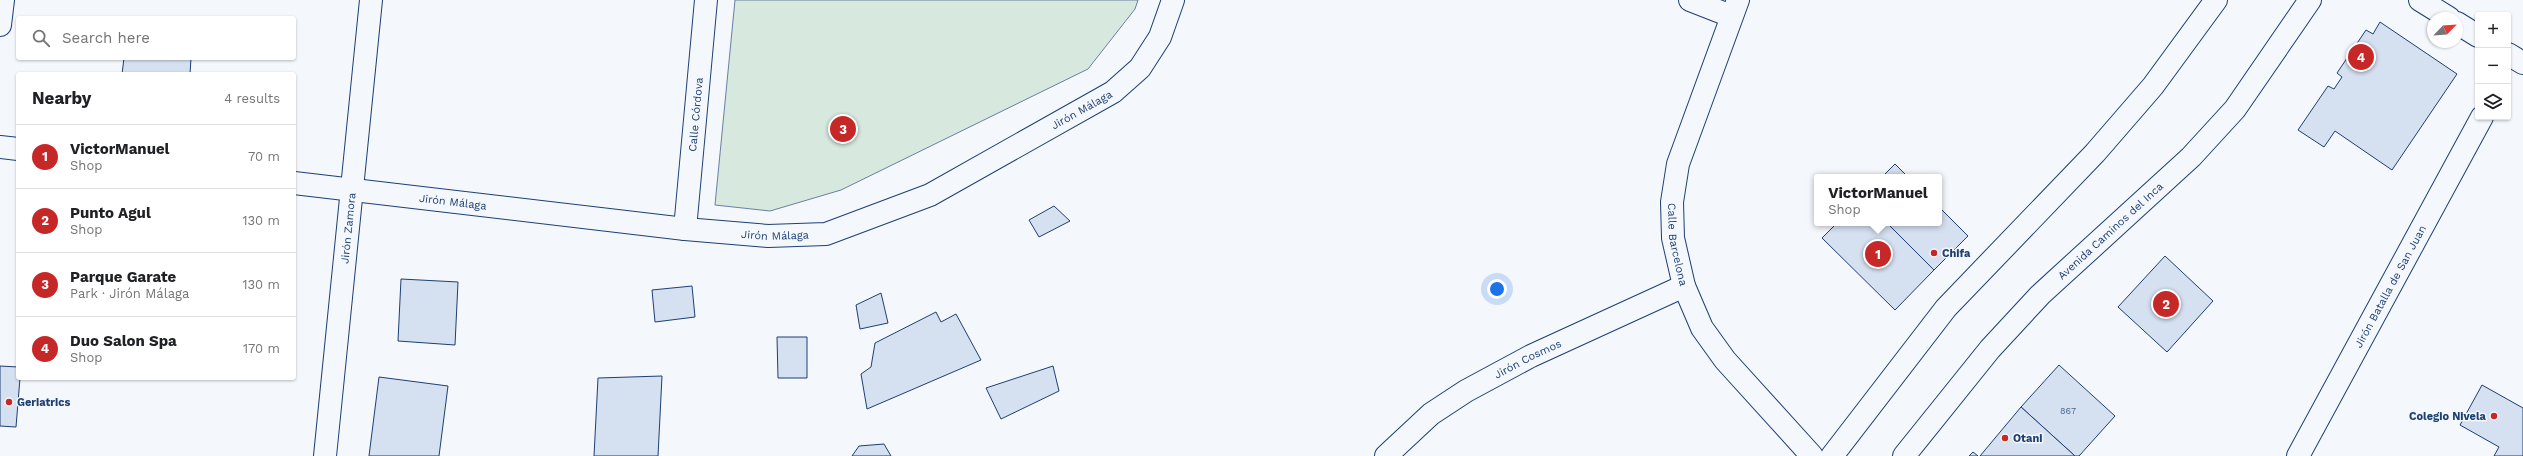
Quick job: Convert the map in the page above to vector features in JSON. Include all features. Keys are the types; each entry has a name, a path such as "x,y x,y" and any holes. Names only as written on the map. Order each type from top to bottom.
{"street":[{"path":"0,25 3,0"},
{"name":"Jirón Zamora","path":"325,456 371,0"},
{"name":"Calle Córdova","path":"685,229 706,0"},
{"name":"Jirón Málaga","path":"296,183 685,229 768,236 826,234 930,195 1112,92 1140,68 1160,37 1173,0"},
{"path":"1690,0 1735,8"},
{"path":"1832,456 1946,308 2095,153 2152,86 2216,0"},
{"name":"Avenida Caminos del Inca","path":"1904,456 1990,349 2035,301 2191,157 2230,115 2310,0"},
{"path":"2420,0 2439,12"},
{"name":"Calle Barcelona","path":"1735,8 1678,164 1672,202 1673,238 1684,286 1702,328 1725,360 1812,456"},
{"path":"2463,27 2475,34"},
{"name":"Jirón Batalla de San Juan","path":"2298,456 2480,120"},
{"path":"0,147 16,149"},
{"name":"Jirón Cosmos","path":"1386,456 1404,436 1432,414 1473,387 1531,356 1684,286"}],"shaded area":[{"path":"735,0 1138,0 1135,9 1088,69 841,190 770,211 715,205"}],"building":[{"path":"2380,22 2457,74 2392,170 2335,131 2324,147 2298,130 2328,86 2334,89 2342,77 2337,73 2366,30 2373,34"},
{"path":"124,60 191,60 190,72 122,72"},
{"path":"1895,164 1905,174 1885,174"},
{"path":"1054,206 1070,221 1039,237 1029,220"},
{"name":"Chifa","path":"1942,210 1968,236 1934,270 1890,226 1942,226"},
{"path":"1834,226 1890,226 1934,270 1895,310 1822,238"},
{"path":"2165,256 2213,301 2167,352 2118,307"},
{"path":"401,279 458,282 455,345 398,341"},
{"path":"692,286 695,317 655,322 652,290"},
{"path":"881,293 888,323 860,329 856,305"},
{"path":"936,312 941,322 956,314 981,360 867,409 861,374 871,367 875,343"},
{"path":"777,337 807,337 807,378 778,378"},
{"path":"2059,365 2115,416 2079,456 2075,456 2021,407"},
{"name":"Geriatrics","path":"0,366 16,367 16,380 20,380 16,427 0,426"},
{"path":"1053,366 1059,391 1001,419 986,388"},
{"path":"662,376 658,456 594,456 598,378"},
{"path":"379,377 448,386 439,456 369,456"},
{"name":"Colegio Nivela","path":"2482,385 2523,408 2523,456 2494,456 2499,447 2460,425"},
{"path":"2021,407 2075,456 1980,456"},
{"path":"884,444 891,456 852,456 859,446"},
{"path":"1973,452 1978,456 1969,456"}],"place":[{"name":"Duo Salon Spa","path":"2361,57"},
{"name":"Parque Garate","path":"843,129"},
{"name":"Chifa","path":"1934,253"},
{"name":"VictorManuel","path":"1878,254"},
{"name":"Punto Agul","path":"2166,304"},
{"name":"Geriatrics","path":"9,402"},
{"name":"Colegio Nivela","path":"2494,416"},
{"name":"Otani","path":"2005,438"}]}
